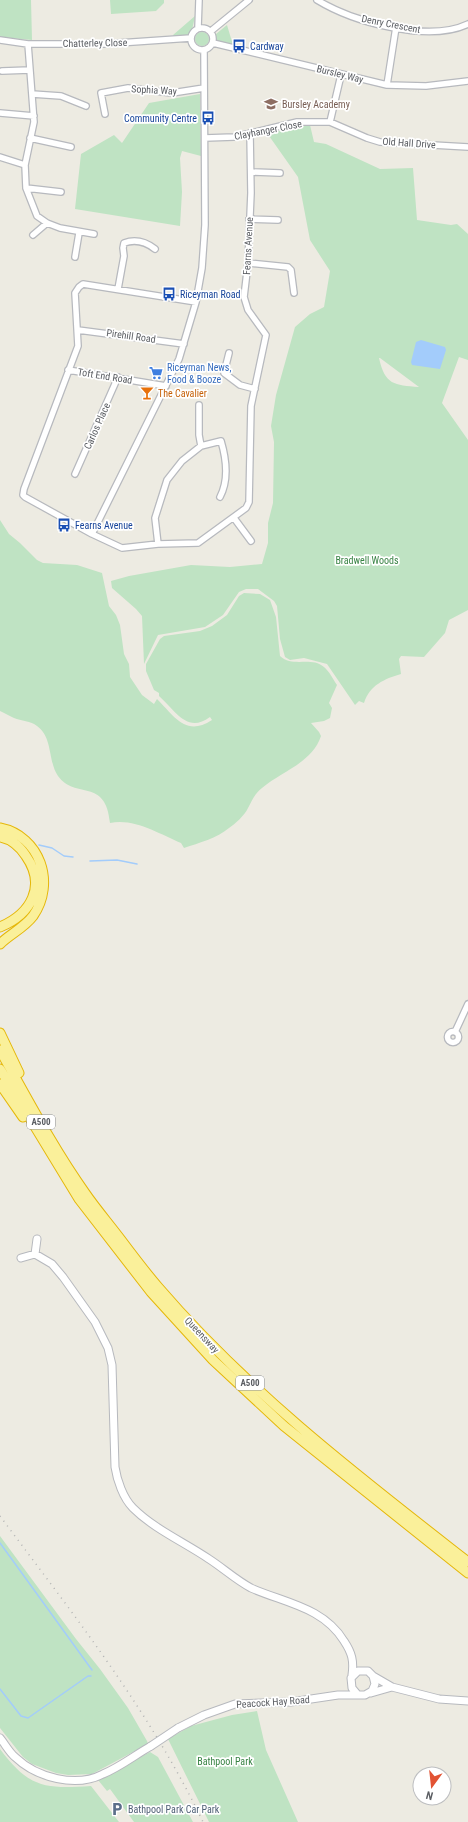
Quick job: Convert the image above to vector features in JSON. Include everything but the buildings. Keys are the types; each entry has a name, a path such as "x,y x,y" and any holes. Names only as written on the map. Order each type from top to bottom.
{"highway":[{"path":"0,828 16,834 32,847 40,862 44,885 41,901 32,917 0,944"},
{"path":"0,837 13,842 23,851 36,874 36,884 32,899 24,912 12,922 0,927"},
{"path":"0,1033 54,1145"},
{"name":"Queensway","path":"0,1050 54,1145 85,1192 157,1286 217,1352 280,1412 330,1454 468,1562"},
{"name":"Queensway","path":"0,1069 79,1199 151,1292 213,1360 284,1426 468,1573"},
{"path":"0,1084 79,1199"}],"street":[{"path":"198,28 199,0"},
{"path":"211,31 249,0"},
{"name":"Denry Crescent","path":"317,0 345,13 396,27 439,31 468,24"},
{"path":"387,85 396,27"},
{"path":"198,28 206,28 211,31 214,38 213,43 208,49 204,50 195,48 191,38 193,32 198,28"},
{"name":"Chatterley Close","path":"0,40 28,44 104,44 191,38"},
{"name":"Bursley Way","path":"213,43 387,85 406,87 468,82"},
{"path":"28,44 34,116 25,165 26,188 37,216 47,223 79,233 94,234"},
{"path":"92,534 179,359 196,302 202,268 205,225 204,50"},
{"path":"6,69 30,70"},
{"path":"330,122 341,75"},
{"name":"Sophia Way","path":"105,114 101,93 128,88 172,93 204,88"},
{"path":"32,94 61,96 86,106"},
{"path":"0,113 34,116"},
{"name":"Clayhanger Close","path":"205,138 234,137 297,122 330,122"},
{"name":"Old Hall Drive","path":"330,122 380,142 468,147"},
{"name":"Fearns Avenue","path":"196,302 84,284 79,287 75,293 78,346 24,489 24,495 92,534 122,548 158,544 198,543 246,508 249,502 251,406 266,336 248,310 244,297 248,263 251,172 250,133"},
{"path":"30,138 70,146"},
{"path":"0,157 25,165"},
{"path":"251,172 280,173"},
{"path":"26,188 61,192"},
{"path":"249,218 278,220"},
{"path":"33,235 47,223"},
{"path":"75,257 79,233"},
{"path":"118,289 124,256 124,243 131,241 148,244 154,249"},
{"path":"248,263 288,267 291,270 292,290"},
{"name":"Pirehill Road","path":"78,330 184,344"},
{"path":"229,353 224,373 240,385 255,389"},
{"name":"Toft End Road","path":"68,370 166,386"},
{"name":"Carlos Place","path":"75,474 118,377"},
{"path":"198,405 201,446"},
{"path":"158,544 155,518 168,480 182,461 201,446 221,440 225,456 225,488 220,497"},
{"path":"234,518 251,541"},
{"path":"455,1032 468,1004"},
{"path":"35,1254 37,1239"},
{"path":"21,1258 35,1254 52,1264 95,1322 108,1348 112,1365 115,1467 117,1481 132,1508 147,1520 209,1559 244,1584 322,1617 338,1630 354,1661 392,1687"},
{"path":"354,1661 351,1678 352,1688 357,1694"},
{"path":"338,1695 351,1678 362,1670 371,1674 375,1680 374,1688 368,1694"},
{"name":"Peacock Hay Road","path":"0,1738 15,1757 36,1771 58,1779 69,1780 92,1778 102,1775 178,1728 204,1715 235,1704 291,1702 338,1695 361,1695 392,1687 439,1699 468,1701"}],"green space":[{"path":"0,0 31,0 32,40 0,37"},
{"path":"110,0 164,0 164,3 156,11 111,14"},
{"path":"195,16 191,35 174,37 173,35"},
{"path":"227,25 233,45 219,42 216,39 216,34"},
{"path":"199,32 205,32 209,36 209,42 205,46 199,46 195,42 195,36"},
{"path":"200,94 201,156 182,151 180,158 182,192 180,226 75,209 81,154 114,135 122,143 149,103"},
{"name":"Bradwell Woods","path":"310,125 314,142 326,144 380,169 413,168 417,220 451,225 457,224 468,234 468,360 459,357 442,403 468,440 468,610 449,620 445,633 424,657 401,656 399,659 401,674 378,684 370,692 364,703 359,701 355,705 327,664 304,658 290,660 285,657 280,639 277,606 274,601 258,589 246,589 239,592 223,615 205,627 158,635 144,664 142,616 112,588 111,581 129,576 191,565 230,567 262,564 268,543 268,523 273,503 274,442 271,426 276,395 295,327 310,314 324,307 330,271 310,240 298,177 267,133","holes":["380,358 419,387 392,382 384,374 381,367"]},
{"path":"0,520 9,534 37,560 43,563 77,565 102,573 109,606 116,615 120,625 124,654 129,664 130,677 142,695 154,704 157,699 175,718 188,726 203,725 212,720 210,717 202,722 188,722 177,714 159,696 159,693 154,690 146,671 146,664 160,639 164,636 200,631 212,626 227,615 239,596 244,593 260,594 270,600 276,617 280,656 291,661 313,662 319,664 328,671 337,685 329,703 332,708 330,718 324,721 311,723 321,736 317,745 304,760 260,790 254,797 245,814 240,819 224,832 208,840 184,848 181,843 147,828 129,823 110,823 107,809 103,800 96,794 65,783 58,776 53,764 46,736 42,731 32,723 14,718 0,711"},
{"path":"0,1536 128,1708 148,1744 92,1774 68,1775 56,1773 32,1764 23,1757 0,1728"},
{"name":"Bathpool Park","path":"257,1711 266,1750 298,1822 209,1822 168,1739 191,1726 232,1715"},
{"path":"0,1749 10,1762 29,1779 50,1786 91,1786 119,1822 0,1822"},
{"path":"150,1752 158,1757 193,1822 134,1822 110,1789 107,1791 98,1780"}],"water":[{"path":"421,340 445,347 446,350 440,369 412,365 411,362 416,342"}],"waterway":[{"path":"39,845 52,848 64,856 73,857"},
{"path":"90,861 117,860 137,864"},
{"path":"0,1543 92,1670"},
{"path":"0,1689 21,1716 28,1718 88,1676 91,1676"}],"railway":[{"path":"0,1516 109,1664 135,1702 182,1781 203,1822"}],"place":[{"name":"Cardway","path":"239,46"},
{"name":"Bursley Academy","path":"271,104"},
{"name":"Community Centre","path":"208,118"},
{"name":"Riceyman Road","path":"169,294"},
{"name":"Riceyman News, Food & Booze","path":"156,373"},
{"name":"The Cavalier","path":"147,393"},
{"name":"Fearns Avenue","path":"64,525"},
{"name":"Bathpool Park Car Park","path":"117,1809"}]}
